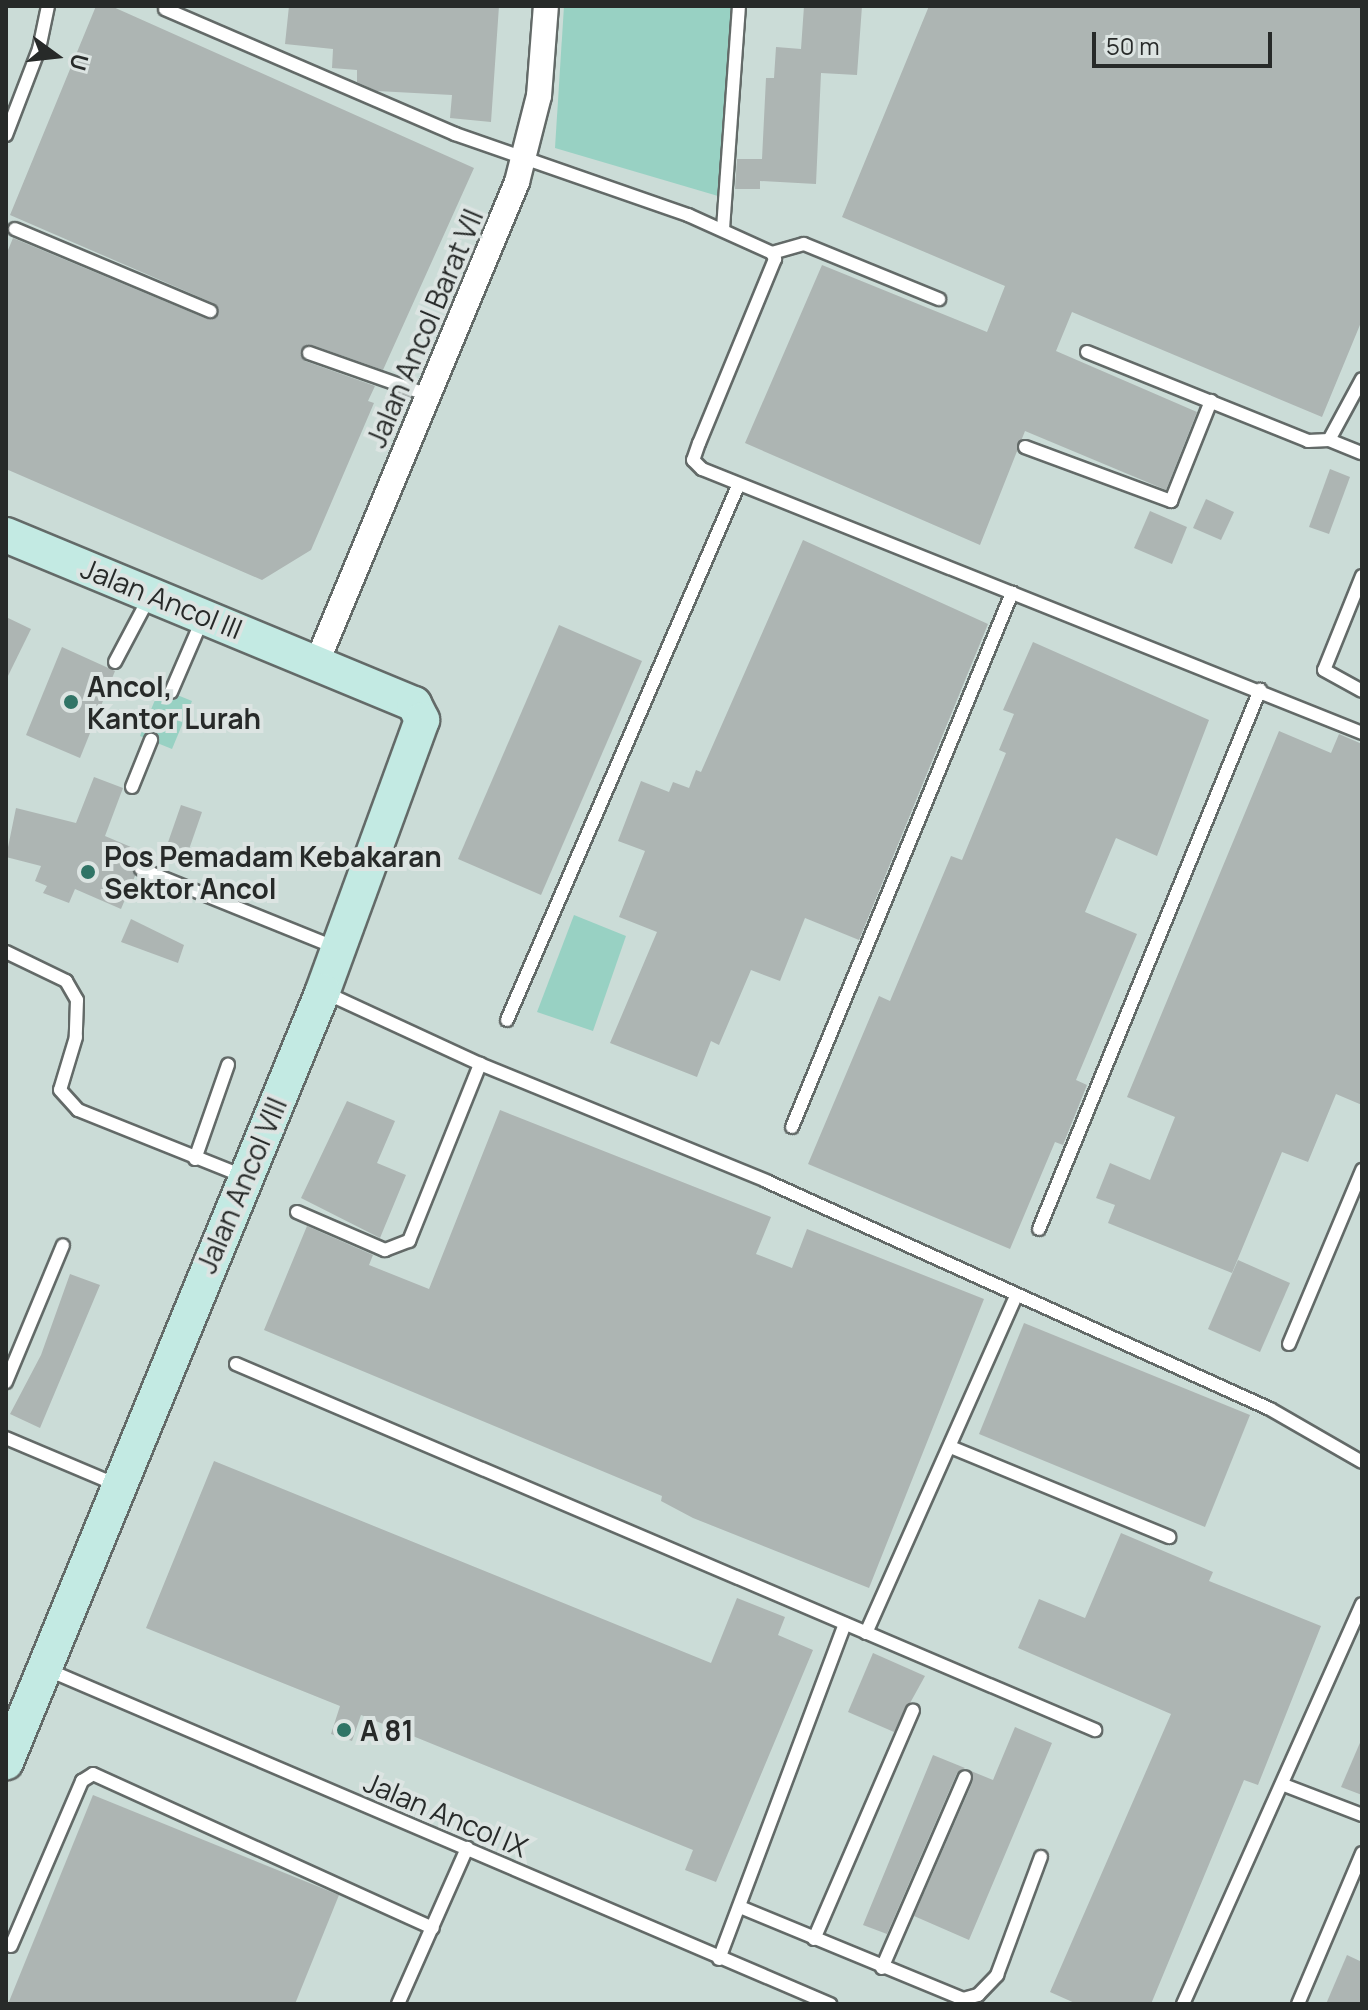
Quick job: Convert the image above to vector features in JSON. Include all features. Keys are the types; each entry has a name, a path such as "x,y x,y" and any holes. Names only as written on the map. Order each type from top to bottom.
{"street":[{"name":"Jalan Ancol Barat VII","path":"317,662 525,156 539,96 546,6"},
{"name":"Jalan Ancol III","path":"6,535 317,662"},
{"name":"Jalan Ancol VIII","path":"6,1762 243,1176 340,950 422,720 414,704 317,662"}],"lane":[{"path":"6,135 39,49 48,6"},
{"path":"723,229 739,6"},
{"path":"165,9 424,122 723,229 772,253 775,259 693,460 738,486 1260,690 1362,733"},
{"path":"15,229 210,311"},
{"path":"772,253 804,244 939,299"},
{"path":"1087,352 1308,441 1329,440 1362,453"},
{"path":"309,353 428,395"},
{"path":"1329,440 1362,379"},
{"path":"1025,447 1171,501 1211,401"},
{"path":"507,1020 738,486"},
{"path":"1362,576 1324,670 1362,691"},
{"path":"115,662 151,593"},
{"path":"792,1127 1012,593"},
{"path":"171,692 204,615"},
{"path":"1039,1229 1260,690"},
{"path":"132,787 151,740"},
{"path":"141,869 340,950"},
{"path":"6,952 66,981 77,1000 76,1037 60,1090 78,1110 243,1176"},
{"path":"323,991 480,1064 766,1181 1015,1299 1270,1409 1362,1462"},
{"path":"297,1212 385,1250 409,1241 480,1064"},
{"path":"195,1159 228,1065"},
{"path":"1289,1344 1362,1170"},
{"path":"6,1382 63,1245"},
{"path":"866,1633 953,1448 1015,1299"},
{"path":"236,1364 1095,1730"},
{"path":"6,1438 117,1485"},
{"path":"953,1448 1169,1537"},
{"path":"1183,2004 1284,1785 1362,1604"},
{"path":"719,1959 845,1624"},
{"name":"Jalan Ancol IX","path":"44,1668 830,2004"},
{"path":"814,1939 913,1710"},
{"path":"11,1946 82,1781 93,1774 433,1928"},
{"path":"882,1968 965,1777"},
{"path":"1284,1785 1362,1815"},
{"path":"398,2004 467,1848"},
{"path":"1298,2004 1362,1853"},
{"path":"740,1907 943,1995 978,1995 997,1975 1041,1857"}],"shaded area":[{"path":"6,6 1362,6 1362,2004 6,2004"}],"green space":[{"path":"564,6 732,6 718,196 555,148"},
{"path":"160,688 192,701 172,749 140,736"},
{"path":"574,915 626,936 593,1031 537,1012"}],"building":[{"path":"96,6 111,6 474,168 383,370 312,345 301,349 305,361 375,386 368,401 374,403 311,550 262,580 6,469 6,255 13,238 207,319 218,314 213,303 10,215"},
{"path":"289,6 499,6 491,122 450,118 452,95 377,91 357,82 357,70 332,68 333,49 285,44"},
{"path":"804,6 862,6 857,75 821,73 816,184 760,181 760,189 735,189 737,159 762,159 766,78 774,78 776,47 801,49"},
{"path":"929,6 1362,6 1362,320 1322,417 1072,312 1056,351 1197,412 1166,490 1025,431 980,545 745,443 822,265 987,332 1005,286 842,217"},
{"path":"1330,469 1350,477 1329,534 1309,527"},
{"path":"1206,499 1234,512 1221,540 1193,528"},
{"path":"1150,511 1187,527 1172,564 1134,548"},
{"path":"803,540 988,624 859,940 805,918 780,981 751,970 719,1045 711,1041 697,1077 610,1043 657,932 619,917 645,851 618,841 641,781 669,792 673,782 689,788 696,770 701,772"},
{"path":"6,617 31,629 6,680"},
{"path":"559,625 642,661 541,895 458,859"},
{"path":"1033,642 1209,720 1157,856 1116,838 1085,912 1137,934 1076,1080 1087,1085 1063,1145 1055,1142 1010,1249 808,1164 879,996 890,1001 951,856 962,860 1006,753 999,750 1014,714 1003,710"},
{"name":"Ancol, Kantor Lurah","path":"62,647 115,671 80,758 26,735"},
{"path":"1279,731 1331,753 1339,734 1362,744 1362,1105 1336,1094 1308,1162 1282,1152 1232,1273 1108,1223 1115,1205 1096,1198 1110,1163 1150,1180 1175,1117 1127,1097"},
{"path":"94,777 123,788 105,836 145,853 133,865 135,876 121,909 75,889 69,903 43,893 47,886 35,881 41,866 6,857 16,808 76,823"},
{"path":"181,805 202,812 186,858 165,851"},
{"path":"131,919 184,945 178,963 121,942"},
{"path":"347,1101 395,1121 377,1163 406,1175 380,1238 301,1198"},
{"path":"500,1110 771,1217 756,1254 792,1268 807,1229 984,1299 869,1588 693,1518 661,1501 662,1496 264,1330 307,1226 373,1255 369,1265 429,1289"},
{"path":"1238,1260 1290,1283 1260,1352 1208,1329"},
{"path":"70,1274 100,1285 40,1428 10,1414 41,1355"},
{"path":"1024,1323 1250,1415 1205,1527 979,1434"},
{"path":"214,1461 711,1663 737,1598 785,1617 778,1635 813,1650 716,1882 685,1870 693,1850 361,1715 352,1741 331,1734 340,1706 146,1628"},
{"path":"1121,1533 1213,1572 1209,1581 1321,1626 1258,1785 1244,1780 1151,2004 1077,2004 1050,1992 1171,1714 1018,1648 1039,1599 1085,1618"},
{"path":"873,1653 925,1676 894,1732 848,1712"},
{"path":"1015,1727 1052,1743 969,1940 914,1916 973,1781 971,1771 993,1780"},
{"path":"1362,1738 1362,1795 1341,1787"},
{"path":"933,1755 965,1768 957,1773 887,1934 863,1925"},
{"path":"93,1795 339,1895 295,2004 8,2004"},
{"path":"1347,1955 1362,1962 1362,2004 1326,2004"}],"place":[{"name":"Ancol, Kantor Lurah","path":"71,702"},
{"name":"Pos Pemadam Kebakaran Sektor Ancol","path":"88,872"},
{"name":"A 81","path":"344,1730"}]}
